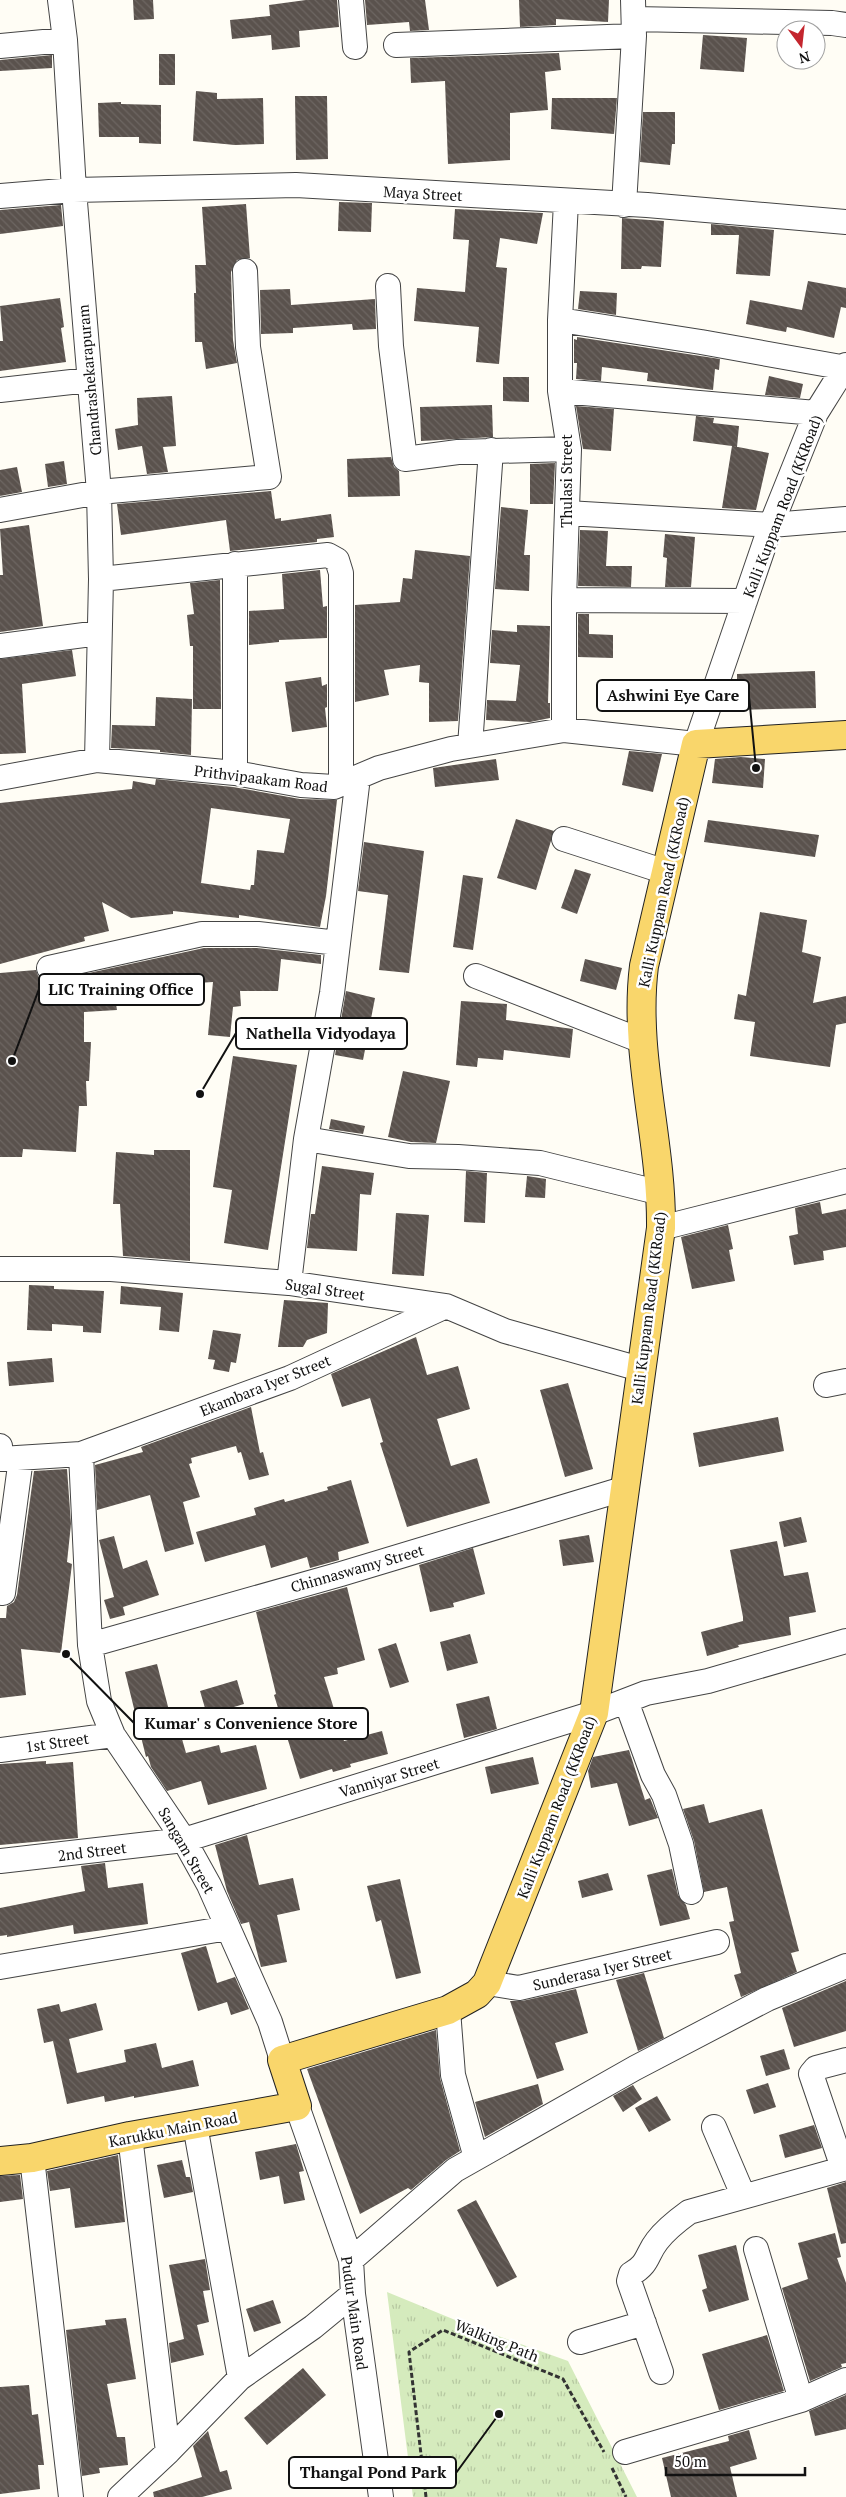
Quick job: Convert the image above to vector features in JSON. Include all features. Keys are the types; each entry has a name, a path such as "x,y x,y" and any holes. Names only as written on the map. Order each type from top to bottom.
{"main road":[{"path":"696,744 846,735"},
{"name":"Kalli Kuppam Road (KKRoad)","path":"282,2060 448,2010 477,1994 487,1983 594,1713 660,1228 661,1193 642,1041 640,996 644,966 696,744"},
{"path":"282,2060 298,2106"},
{"name":"Karukku Main Road","path":"0,2161 32,2158 130,2136 298,2106"}],"street":[{"name":"Chandrashekarapuram","path":"60,0 65,40 74,190 99,492 101,579 97,760"},
{"path":"351,0 355,47"},
{"path":"396,45 634,18 832,23 846,25"},
{"path":"624,205 634,18"},
{"path":"0,46 65,40"},
{"name":"Maya Street","path":"0,196 74,190 296,185 657,206 846,222"},
{"name":"Thulasi Street","path":"564,730 564,600 569,449 560,391 560,320 566,202"},
{"path":"0,510 99,492 269,477 248,347 245,271"},
{"path":"388,286 391,346 405,459 491,450 569,449"},
{"path":"560,320 845,367"},
{"name":"Kalli Kuppam Road (KKRoad)","path":"696,744 771,525 816,413 845,367"},
{"path":"0,390 89,380"},
{"path":"560,391 816,413"},
{"path":"470,746 491,450"},
{"path":"567,513 771,525 846,519"},
{"path":"101,579 328,555 337,560 341,573 350,781 338,944 306,1139 289,1283"},
{"path":"234,564 235,773"},
{"path":"564,600 746,601"},
{"path":"0,646 99,634"},
{"name":"Prithvipaakam Road","path":"0,778 97,760 235,773 301,785 334,787 379,768 451,749 564,730 696,744"},
{"path":"564,839 666,872"},
{"path":"49,968 202,934 258,934 338,944"},
{"path":"476,976 642,1041"},
{"path":"306,1139 409,1156 458,1157 540,1163 661,1193"},
{"path":"660,1228 846,1182"},
{"name":"Sugal Street","path":"0,1269 111,1269 289,1283 446,1306 505,1330 640,1368"},
{"name":"Ekambara Iyer Street","path":"7,1459 81,1454 290,1378 446,1306"},
{"path":"0,1446 7,1459 3,1592"},
{"name":"Sangam Street","path":"81,1454 90,1645 99,1701 113,1734 184,1840 209,1885 270,2022 282,2060"},
{"name":"Chinnaswamy Street","path":"90,1645 341,1574 624,1489"},
{"name":"Vanniyar Street","path":"184,1840 594,1713 646,1693 708,1681 846,1641"},
{"path":"626,1701 653,1776 664,1795 681,1844 691,1892"},
{"name":"1st Street","path":"0,1747 113,1734"},
{"name":"2nd Street","path":"0,1861 184,1840"},
{"path":"0,1968 228,1928"},
{"name":"Sunderasa Iyer Street","path":"487,1983 518,1988 717,1942"},
{"path":"351,2260 455,2170 636,2068 767,1999 846,1966"},
{"path":"448,2010 453,2075 476,2158"},
{"path":"661,2372 629,2281 631,2274 643,2267 656,2242 674,2224 690,2212 743,2195 844,2168 811,2074 816,2068 846,2060"},
{"name":"Pudur Main Road","path":"298,2106 351,2260 352,2294 381,2497"},
{"path":"195,2125 240,2378"},
{"path":"714,2127 743,2195"},
{"path":"130,2136 168,2452"},
{"path":"32,2158 71,2497"},
{"path":"756,2249 800,2400"},
{"path":"120,2497 168,2452 240,2378 313,2327 352,2294"},
{"path":"580,2342 644,2323"},
{"path":"614,2458 800,2400 846,2380"}],"path":[{"name":"Walking Path","path":"426,2497 409,2352 443,2330 562,2379 614,2458 626,2497"}],"green space":[{"path":"387,2292 465,2324 568,2361 637,2497 413,2497"}],"building":[{"path":"133,0 153,0 154,19 134,20"},
{"path":"306,0 337,0 339,27 299,31 300,47 272,50 271,35 232,39 230,20 270,16 269,5"},
{"path":"365,0 425,0 429,30 410,31 409,22 367,25"},
{"path":"519,0 609,0 608,22 556,19 556,25 520,27"},
{"path":"703,35 747,38 744,72 700,69"},
{"path":"559,53 561,70 545,72 548,110 510,113 510,160 448,164 445,81 411,83 410,58"},
{"path":"159,54 175,54 175,85 159,85"},
{"path":"52,55 52,68 0,71 0,60"},
{"path":"196,91 217,93 217,99 263,98 264,144 235,145 193,141"},
{"path":"295,96 327,96 328,159 296,160"},
{"path":"552,98 617,98 614,134 551,129"},
{"path":"121,102 121,104 161,105 161,144 139,143 139,137 99,137 98,103"},
{"path":"643,112 675,112 675,144 672,144 670,165 640,162"},
{"path":"339,202 372,203 371,232 338,231"},
{"path":"246,204 250,258 237,260 231,272 233,340 237,363 206,369 202,342 195,342 195,265 206,265 202,207"},
{"path":"61,205 63,226 0,234 0,210"},
{"path":"455,209 543,213 537,244 500,238 496,267 507,268 499,364 476,362 479,327 414,321 417,288 465,292 469,240 453,239"},
{"path":"622,218 664,221 661,267 642,266 641,269 621,269"},
{"path":"711,224 774,230 770,276 736,274 739,235 711,235"},
{"path":"808,281 846,288 846,308 841,307 834,338 787,327 786,332 746,324 750,300 802,310"},
{"path":"290,289 291,305 375,299 376,329 353,330 352,324 293,328 293,333 261,334 260,290"},
{"path":"580,291 617,293 616,315 578,309"},
{"path":"60,298 64,327 61,328 66,362 0,371 0,341 3,341 0,306"},
{"path":"577,337 720,359 719,370 715,369 713,390 647,381 648,373 602,367 601,381 576,379 577,363 574,363 574,339 577,340"},
{"path":"769,376 803,384 800,398 765,395"},
{"path":"503,377 529,377 529,402 503,401"},
{"path":"172,396 176,446 163,447 168,472 147,474 142,446 118,450 115,429 138,425 137,398"},
{"path":"492,405 493,437 421,441 420,407"},
{"path":"576,406 614,409 611,451 583,449"},
{"path":"696,416 714,418 713,423 739,426 737,447 769,453 756,510 722,508 732,446 693,441"},
{"path":"391,457 394,467 399,471 400,496 348,497 347,459"},
{"path":"64,461 67,484 48,487 45,464"},
{"path":"555,463 553,504 530,504 530,464"},
{"path":"17,467 22,492 0,496 0,470"},
{"path":"271,491 275,519 281,518 281,521 331,514 334,537 317,539 317,542 230,551 226,520 121,535 117,504"},
{"path":"501,507 528,510 524,555 530,555 529,591 495,589"},
{"path":"29,525 43,626 0,632 0,575 3,575 0,529"},
{"path":"580,530 608,531 606,566 632,566 631,587 578,586"},
{"path":"665,534 695,537 691,587 665,587 667,558 663,557"},
{"path":"415,550 470,556 458,721 429,722 429,683 419,682 420,665 384,670 389,695 355,702 355,605 400,602 403,578 412,579"},
{"path":"320,570 323,607 327,606 327,638 279,640 279,642 249,645 249,611 284,609 282,574"},
{"path":"220,580 221,709 193,709 193,646 190,646 187,615 194,614 190,583"},
{"path":"578,614 589,614 589,634 613,635 613,658 578,657"},
{"path":"517,625 550,626 548,703 550,703 550,718 530,722 486,720 487,700 516,701 520,665 490,663 492,630 517,632"},
{"path":"72,650 76,676 22,684 26,753 0,754 0,659"},
{"path":"815,671 816,708 737,710 737,674"},
{"path":"321,677 322,686 327,684 327,707 325,708 327,727 292,732 285,682"},
{"path":"156,697 192,699 191,755 160,752 160,750 111,748 112,725 155,726"},
{"path":"629,751 662,754 653,792 622,785"},
{"path":"741,757 765,759 763,788 712,783 715,759"},
{"path":"496,759 499,780 435,787 433,768"},
{"path":"156,779 233,787 300,799 337,800 326,896 320,927 239,915 239,918 173,911 173,914 131,918 102,902 109,931 84,937 85,941 0,964 0,803 132,789 133,781 155,785","holes":["211,808 290,819 284,853 257,850 254,885 251,885 250,890 201,883"]},
{"path":"516,819 554,831 536,890 497,878"},
{"path":"708,820 819,835 815,857 704,842"},
{"path":"364,842 424,851 409,973 379,970 388,895 358,891"},
{"path":"575,869 591,874 577,914 561,908"},
{"path":"463,875 483,878 473,950 453,947"},
{"path":"760,912 807,920 802,952 821,957 813,1003 846,996 846,1023 836,1025 830,1067 750,1056 755,1022 734,1019 738,994 746,996"},
{"path":"204,948 257,948 321,955 321,964 281,959 278,991 240,991 241,1006 233,1007 230,1037 208,1035 213,982 181,984 181,989 158,990 158,994 138,996 139,1001 116,1004 117,1010 84,1012 84,1042 91,1042 89,1081 86,1081 87,1106 79,1106 76,1152 23,1149 22,1157 0,1157 0,973 36,970 39,978 52,981"},
{"path":"585,959 622,968 616,990 580,981"},
{"path":"346,991 375,998 363,1060 335,1055"},
{"path":"461,1001 507,1004 506,1020 573,1029 570,1058 504,1050 503,1060 478,1058 477,1067 456,1065"},
{"path":"233,1056 297,1065 268,1250 224,1243 232,1190 213,1187"},
{"path":"403,1071 450,1081 436,1143 411,1142 388,1137"},
{"path":"331,1119 365,1126 363,1134 329,1129"},
{"path":"154,1150 190,1150 190,1261 123,1256 120,1204 113,1204 116,1152 154,1155"},
{"path":"322,1166 374,1173 371,1195 360,1194 357,1251 307,1248 311,1214 315,1214"},
{"path":"466,1171 487,1173 485,1223 464,1222"},
{"path":"527,1176 546,1179 545,1198 525,1197"},
{"path":"820,1202 822,1214 846,1209 846,1247 823,1251 824,1260 794,1265 789,1236 798,1234 795,1208"},
{"path":"396,1213 429,1215 424,1276 392,1274"},
{"path":"728,1225 733,1249 729,1250 735,1281 692,1289 681,1237"},
{"path":"29,1285 54,1286 54,1289 104,1291 101,1333 83,1332 83,1326 52,1324 52,1331 27,1330"},
{"path":"121,1286 183,1293 179,1332 159,1330 161,1307 120,1304"},
{"path":"284,1300 328,1303 327,1333 307,1340 303,1347 278,1347"},
{"path":"213,1330 241,1334 236,1363 231,1362 229,1372 213,1369 215,1360 208,1359"},
{"path":"416,1337 427,1375 458,1366 470,1409 437,1419 451,1466 477,1458 490,1503 407,1527 380,1443 383,1442 370,1398 342,1407 331,1374"},
{"path":"52,1358 54,1382 9,1386 7,1362"},
{"path":"568,1383 593,1469 565,1477 540,1390"},
{"path":"251,1407 260,1453 263,1452 269,1475 249,1480 241,1452 238,1453 236,1446 191,1458 192,1463 189,1464 200,1497 183,1502 194,1544 165,1552 150,1495 97,1510 95,1465 143,1452 141,1447"},
{"path":"778,1417 784,1451 699,1467 693,1433"},
{"path":"67,1469 71,1524 67,1562 72,1564 61,1653 21,1649 26,1695 0,1698 0,1618 6,1618 7,1606 14,1602 17,1595 34,1471"},
{"path":"351,1480 369,1543 338,1552 339,1560 310,1568 307,1557 271,1568 265,1545 205,1562 196,1532 256,1515 254,1508 284,1499 285,1502 328,1490 327,1487"},
{"path":"801,1517 807,1542 784,1547 779,1522"},
{"path":"589,1535 594,1562 563,1566 559,1540"},
{"path":"114,1536 123,1569 147,1560 159,1595 123,1607 125,1615 110,1619 104,1600 114,1597 99,1540"},
{"path":"777,1541 784,1576 808,1572 816,1612 789,1617 791,1635 738,1645 739,1647 707,1656 701,1632 743,1621 730,1550"},
{"path":"473,1548 485,1594 453,1603 454,1607 430,1612 419,1565"},
{"path":"347,1587 365,1660 337,1668 338,1674 324,1677 344,1741 382,1731 388,1754 350,1764 351,1767 333,1772 332,1769 300,1779 274,1695 276,1694 256,1612"},
{"path":"470,1634 478,1663 447,1671 440,1642"},
{"path":"396,1643 409,1682 390,1688 378,1649"},
{"path":"157,1664 173,1726 178,1725 186,1753 219,1745 221,1753 256,1745 267,1789 208,1805 201,1781 167,1791 151,1767 148,1756 146,1757 125,1672"},
{"path":"237,1680 244,1704 207,1715 200,1691"},
{"path":"489,1696 497,1729 464,1738 456,1704"},
{"path":"629,1750 645,1800 650,1798 658,1818 629,1826 617,1783 591,1788 588,1771 593,1757"},
{"path":"533,1757 539,1784 491,1794 485,1767"},
{"path":"46,1761 46,1764 73,1762 78,1838 0,1845 0,1764"},
{"path":"704,1804 709,1823 762,1809 799,1951 791,1953 797,1972 741,1997 734,1975 741,1973 729,1922 734,1921 727,1887 704,1892 694,1841 683,1809"},
{"path":"247,1835 259,1885 293,1878 300,1910 277,1915 287,1962 261,1967 249,1922 241,1924 227,1891 215,1845"},
{"path":"105,1863 108,1888 143,1883 148,1924 74,1934 73,1925 7,1937 7,1935 0,1936 0,1908 85,1891 81,1866"},
{"path":"672,1869 678,1895 686,1905 690,1919 660,1926 647,1875"},
{"path":"608,1873 613,1890 582,1898 578,1881"},
{"path":"400,1879 421,1973 396,1979 381,1920 376,1922 367,1886"},
{"path":"206,1946 217,1983 235,1977 249,2009 231,2015 227,2002 198,2011 181,1953"},
{"path":"644,1973 664,2038 638,2051 616,1980"},
{"path":"846,1981 846,2031 794,2047 782,2008"},
{"path":"576,1989 588,2033 555,2043 564,2070 537,2079 510,2001 522,2001"},
{"path":"96,2003 103,2030 69,2039 77,2073 126,2062 124,2050 156,2043 162,2068 193,2060 199,2086 105,2102 104,2096 67,2104 53,2041 44,2043 37,2009 59,2004 61,2012"},
{"path":"436,2030 440,2078 460,2151 446,2160 411,2190 408,2188 360,2214 307,2069"},
{"path":"784,2049 790,2069 766,2076 760,2056"},
{"path":"768,2083 776,2107 754,2114 746,2090"},
{"path":"538,2084 543,2104 485,2137 475,2102"},
{"path":"633,2085 642,2099 623,2112 613,2096"},
{"path":"657,2096 671,2120 649,2132 635,2108"},
{"path":"814,2125 822,2148 785,2158 779,2135"},
{"path":"296,2144 304,2171 299,2172 305,2200 284,2204 279,2176 260,2180 255,2152"},
{"path":"118,2155 125,2222 75,2228 70,2188 50,2191 47,2171"},
{"path":"182,2160 186,2177 190,2177 193,2192 164,2198 157,2165"},
{"path":"20,2175 23,2199 0,2202 0,2176"},
{"path":"846,2182 846,2243 841,2244 827,2188"},
{"path":"476,2200 517,2277 497,2287 457,2210"},
{"path":"835,2233 841,2257 837,2258 846,2283 846,2363 841,2364 842,2367 810,2381 782,2288 808,2279 798,2243"},
{"path":"736,2245 749,2300 709,2312 702,2290 707,2288 698,2255"},
{"path":"205,2259 210,2290 203,2291 209,2322 197,2325 204,2355 171,2363 169,2343 184,2339 169,2265"},
{"path":"273,2300 281,2323 254,2332 246,2309"},
{"path":"126,2318 136,2379 107,2384 117,2437 125,2437 128,2465 99,2468 100,2473 82,2476 66,2330 106,2325 105,2320"},
{"path":"767,2335 784,2391 719,2410 702,2354"},
{"path":"303,2368 326,2395 267,2445 244,2418"},
{"path":"29,2385 32,2415 38,2414 44,2465 38,2465 40,2489 0,2494 0,2387"},
{"path":"846,2395 846,2429 815,2436 809,2411"},
{"path":"749,2430 757,2459 730,2467 737,2497 671,2497 662,2458 729,2441 728,2436"},
{"path":"208,2431 220,2472 227,2470 232,2489 202,2497 154,2497 153,2492 202,2477 193,2446"}],"place":[{"name":"Ashwini Eye Care","path":"756,768"},
{"name":"LIC Training Office","path":"12,1061"},
{"name":"Nathella Vidyodaya","path":"200,1094"},
{"name":"Kumar' s Convenience Store","path":"66,1654"},
{"name":"Thangal Pond Park","path":"499,2414"}]}
